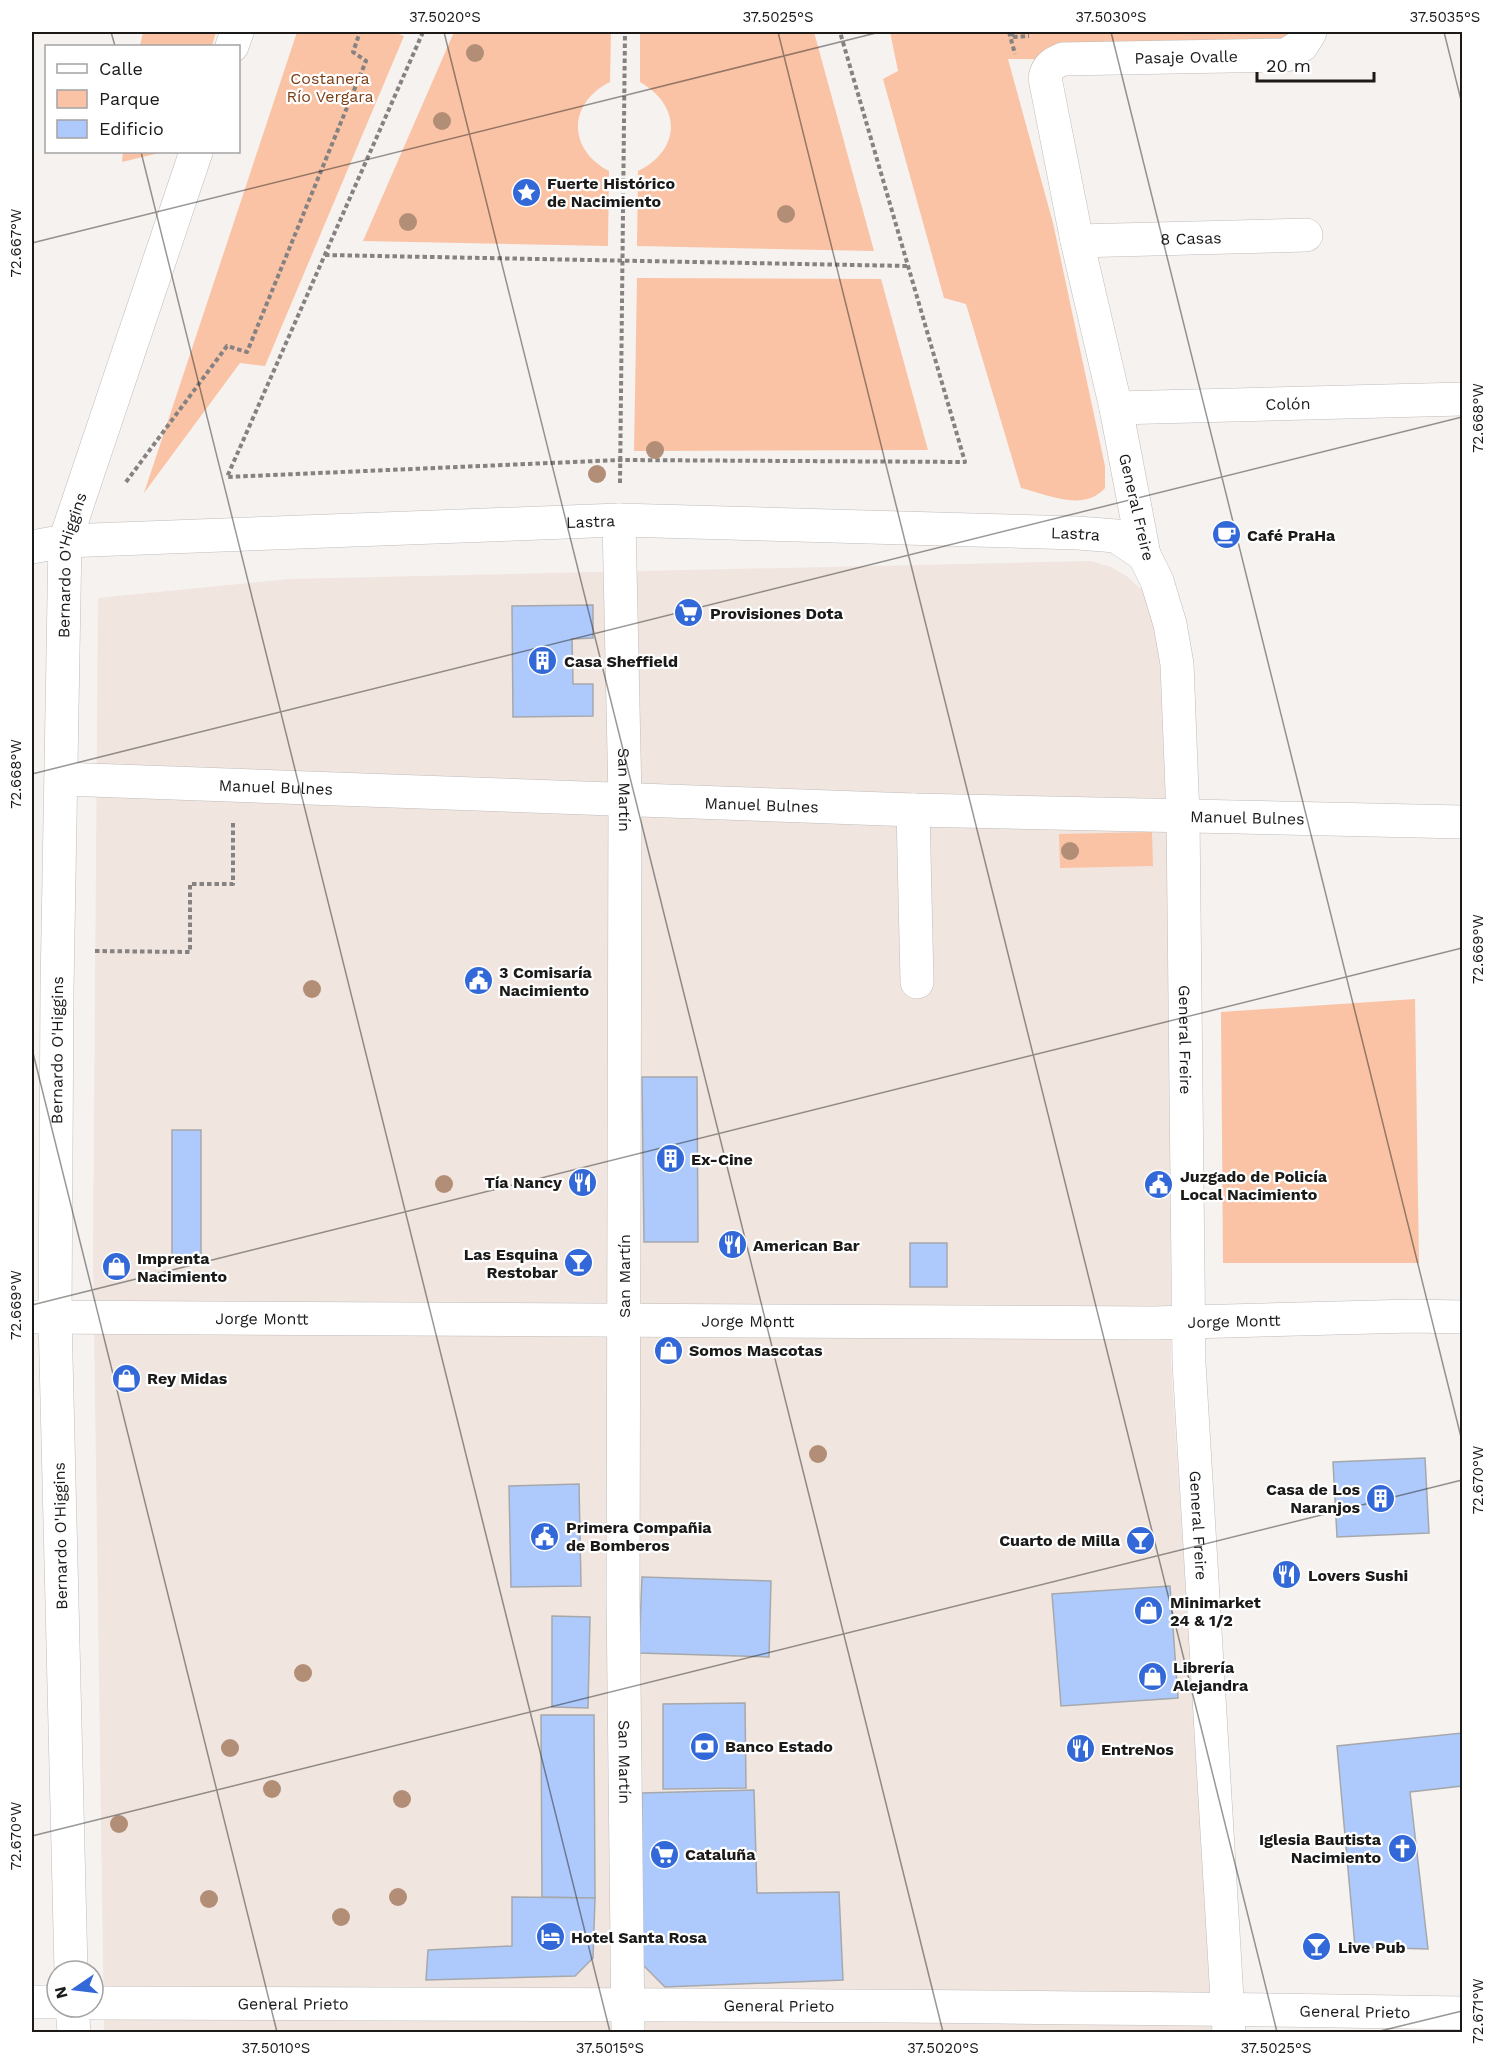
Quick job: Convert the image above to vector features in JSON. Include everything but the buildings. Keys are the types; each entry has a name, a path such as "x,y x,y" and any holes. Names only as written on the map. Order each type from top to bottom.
{"street":[{"name":"Pasaje Ovalle","path":"1051,65 1063,59 1286,55 1298,50 1310,32"},
{"name":"General Freire","path":"1051,65 1045,78 1077,241 1116,408 1144,555 1157,581 1177,664 1183,816 1188,1323 1229,2021"},
{"name":"Bernardo O'Higgins","path":"70,1959 43,1317 58,951 65,541 196,153"},
{"name":"8 Casas","path":"1077,241 1306,235"},
{"name":"Colón","path":"1116,408 1462,399"},
{"name":"Lastra","path":"32,547 65,541 619,520 1078,533 1116,536 1144,555"},
{"name":"San Martín","path":"619,520 625,799 623,1597 628,2018"},
{"name":"Manuel Bulnes","path":"62,779 913,810 1462,822"},
{"path":"913,810 917,982"},
{"name":"Jorge Montt","path":"43,1317 1188,1323 1413,1316 1462,1317"},
{"name":"General Prieto","path":"105,2003 628,2018 1229,2021 1462,2013"}],"path":[{"path":"124,484 227,346 247,352 366,61 353,52 360,32"},
{"path":"423,32 227,477 619,460 965,462 840,32"},
{"path":"619,520 625,32"},
{"path":"1011,38 1013,32"},
{"path":"325,255 908,266"},
{"path":"58,951 190,952 190,884 233,884 233,785"}],"shaded area":[{"path":"1091,561 1111,567 1128,577 1143,591 1154,608 1162,627 1170,856 1171,1365 1215,2032 104,2032 105,1959 103,1959 93,1254 98,598 290,579"}],"green space":[{"path":"143,32 216,32 212,45 140,45"},
{"name":"Costanera Río Vergara","path":"297,32 393,32 404,36 265,366 240,363 144,493"},
{"path":"454,32 611,32 610,82 596,91 586,102 580,114 578,126 580,139 586,151 595,162 609,171 608,246 363,241"},
{"path":"640,32 814,32 874,251 637,246 638,171 662,152 669,140 671,128 669,115 663,103 654,92 640,82"},
{"path":"890,32 1293,32 1233,61 1008,59 1053,223 1105,466 1105,488 1087,499 1065,500 1021,488 966,304 944,298 883,79 898,71"},
{"path":"123,153 159,153 122,162"},
{"path":"637,278 881,279 928,450 634,451"},
{"path":"1152,832 1153,866 1060,868 1059,834"},
{"path":"1415,999 1419,1263 1223,1263 1221,1012"}],"place":[{"name":"Fuerte Histórico de Nacimiento","path":"526,192"},
{"name":"Café PraHa","path":"1226,535"},
{"name":"Provisiones Dota","path":"689,613"},
{"name":"Casa Sheffield","path":"543,661"},
{"name":"3 Comisaría Nacimiento","path":"478,981"},
{"name":"Ex-Cine","path":"670,1159"},
{"name":"Tía Nancy","path":"583,1182"},
{"name":"Juzgado de Policía Local Nacimiento","path":"1159,1185"},
{"name":"American Bar","path":"732,1245"},
{"name":"Las Esquina Restobar","path":"579,1263"},
{"name":"Imprenta Nacimiento","path":"116,1267"},
{"name":"Somos Mascotas","path":"668,1350"},
{"name":"Rey Midas","path":"126,1378"},
{"name":"Casa de Los Naranjos","path":"1381,1498"},
{"name":"Primera Compañia de Bomberos","path":"545,1536"},
{"name":"Cuarto de Milla","path":"1141,1540"},
{"name":"Lovers Sushi","path":"1287,1575"},
{"name":"Minimarket 24 & 1/2","path":"1149,1611"},
{"name":"Librería Alejandra","path":"1152,1676"},
{"name":"Banco Estado","path":"704,1746"},
{"name":"EntreNos","path":"1080,1749"},
{"name":"Iglesia Bautista Nacimiento","path":"1402,1848"},
{"name":"Cataluña","path":"664,1854"},
{"name":"Hotel Santa Rosa","path":"550,1937"},
{"name":"Live Pub","path":"1317,1947"}]}
